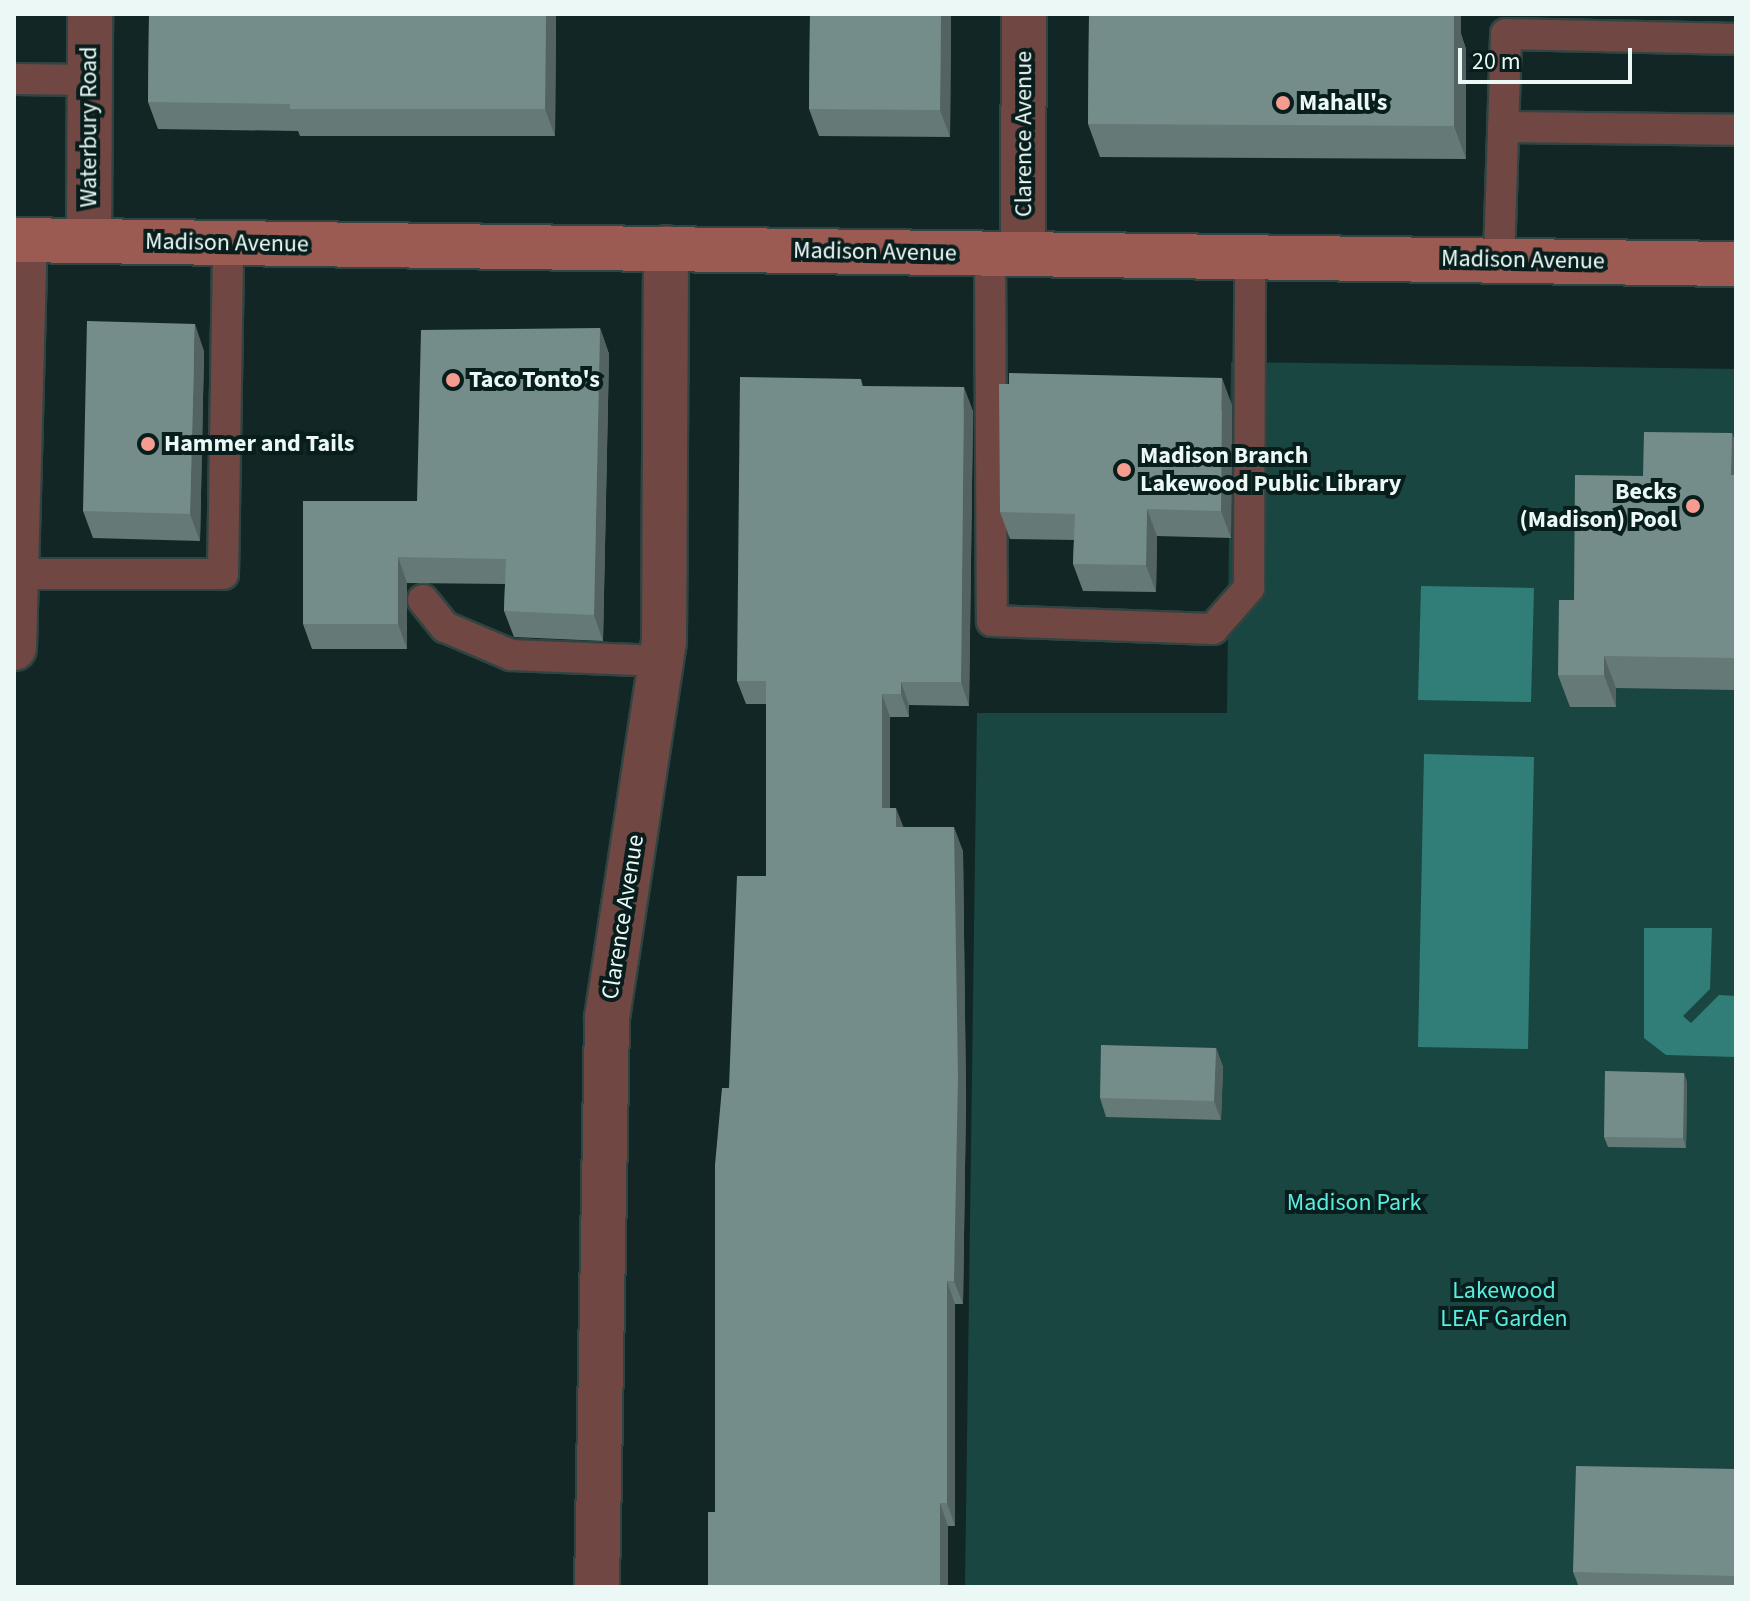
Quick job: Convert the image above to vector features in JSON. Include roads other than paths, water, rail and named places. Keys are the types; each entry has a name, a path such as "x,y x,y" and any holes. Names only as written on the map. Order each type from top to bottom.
{"main road":[{"name":"Madison Avenue","path":"20,240 1736,264"}],"street":[{"name":"Waterbury Road","path":"89,241 90,14"},
{"name":"Clarence Avenue","path":"1007,254 1024,14"},
{"path":"14,648 20,240"},
{"name":"Clarence Avenue","path":"597,1587 607,1018 661,661 666,248"}],"lane":[{"path":"1499,260 1506,24 1736,39"},
{"path":"14,79 90,80"},
{"path":"1503,127 1736,130"},
{"path":"15,574 223,574 228,243"},
{"path":"1007,254 992,621 1213,629 1249,588 1250,257"},
{"path":"423,600 445,627 511,655 661,661"}],"place":[{"name":"Mahall's","path":"1283,103"},
{"name":"Taco Tonto's","path":"453,380"},
{"name":"Hammer and Tails","path":"148,444"},
{"name":"Madison Branch Lakewood Public Library","path":"1124,470"},
{"name":"Becks (Madison) Pool","path":"1693,506"}],"park label":[{"name":"Madison Park","path":"1354,1203"},
{"name":"Lakewood LEAF Garden","path":"1504,1305"}]}
